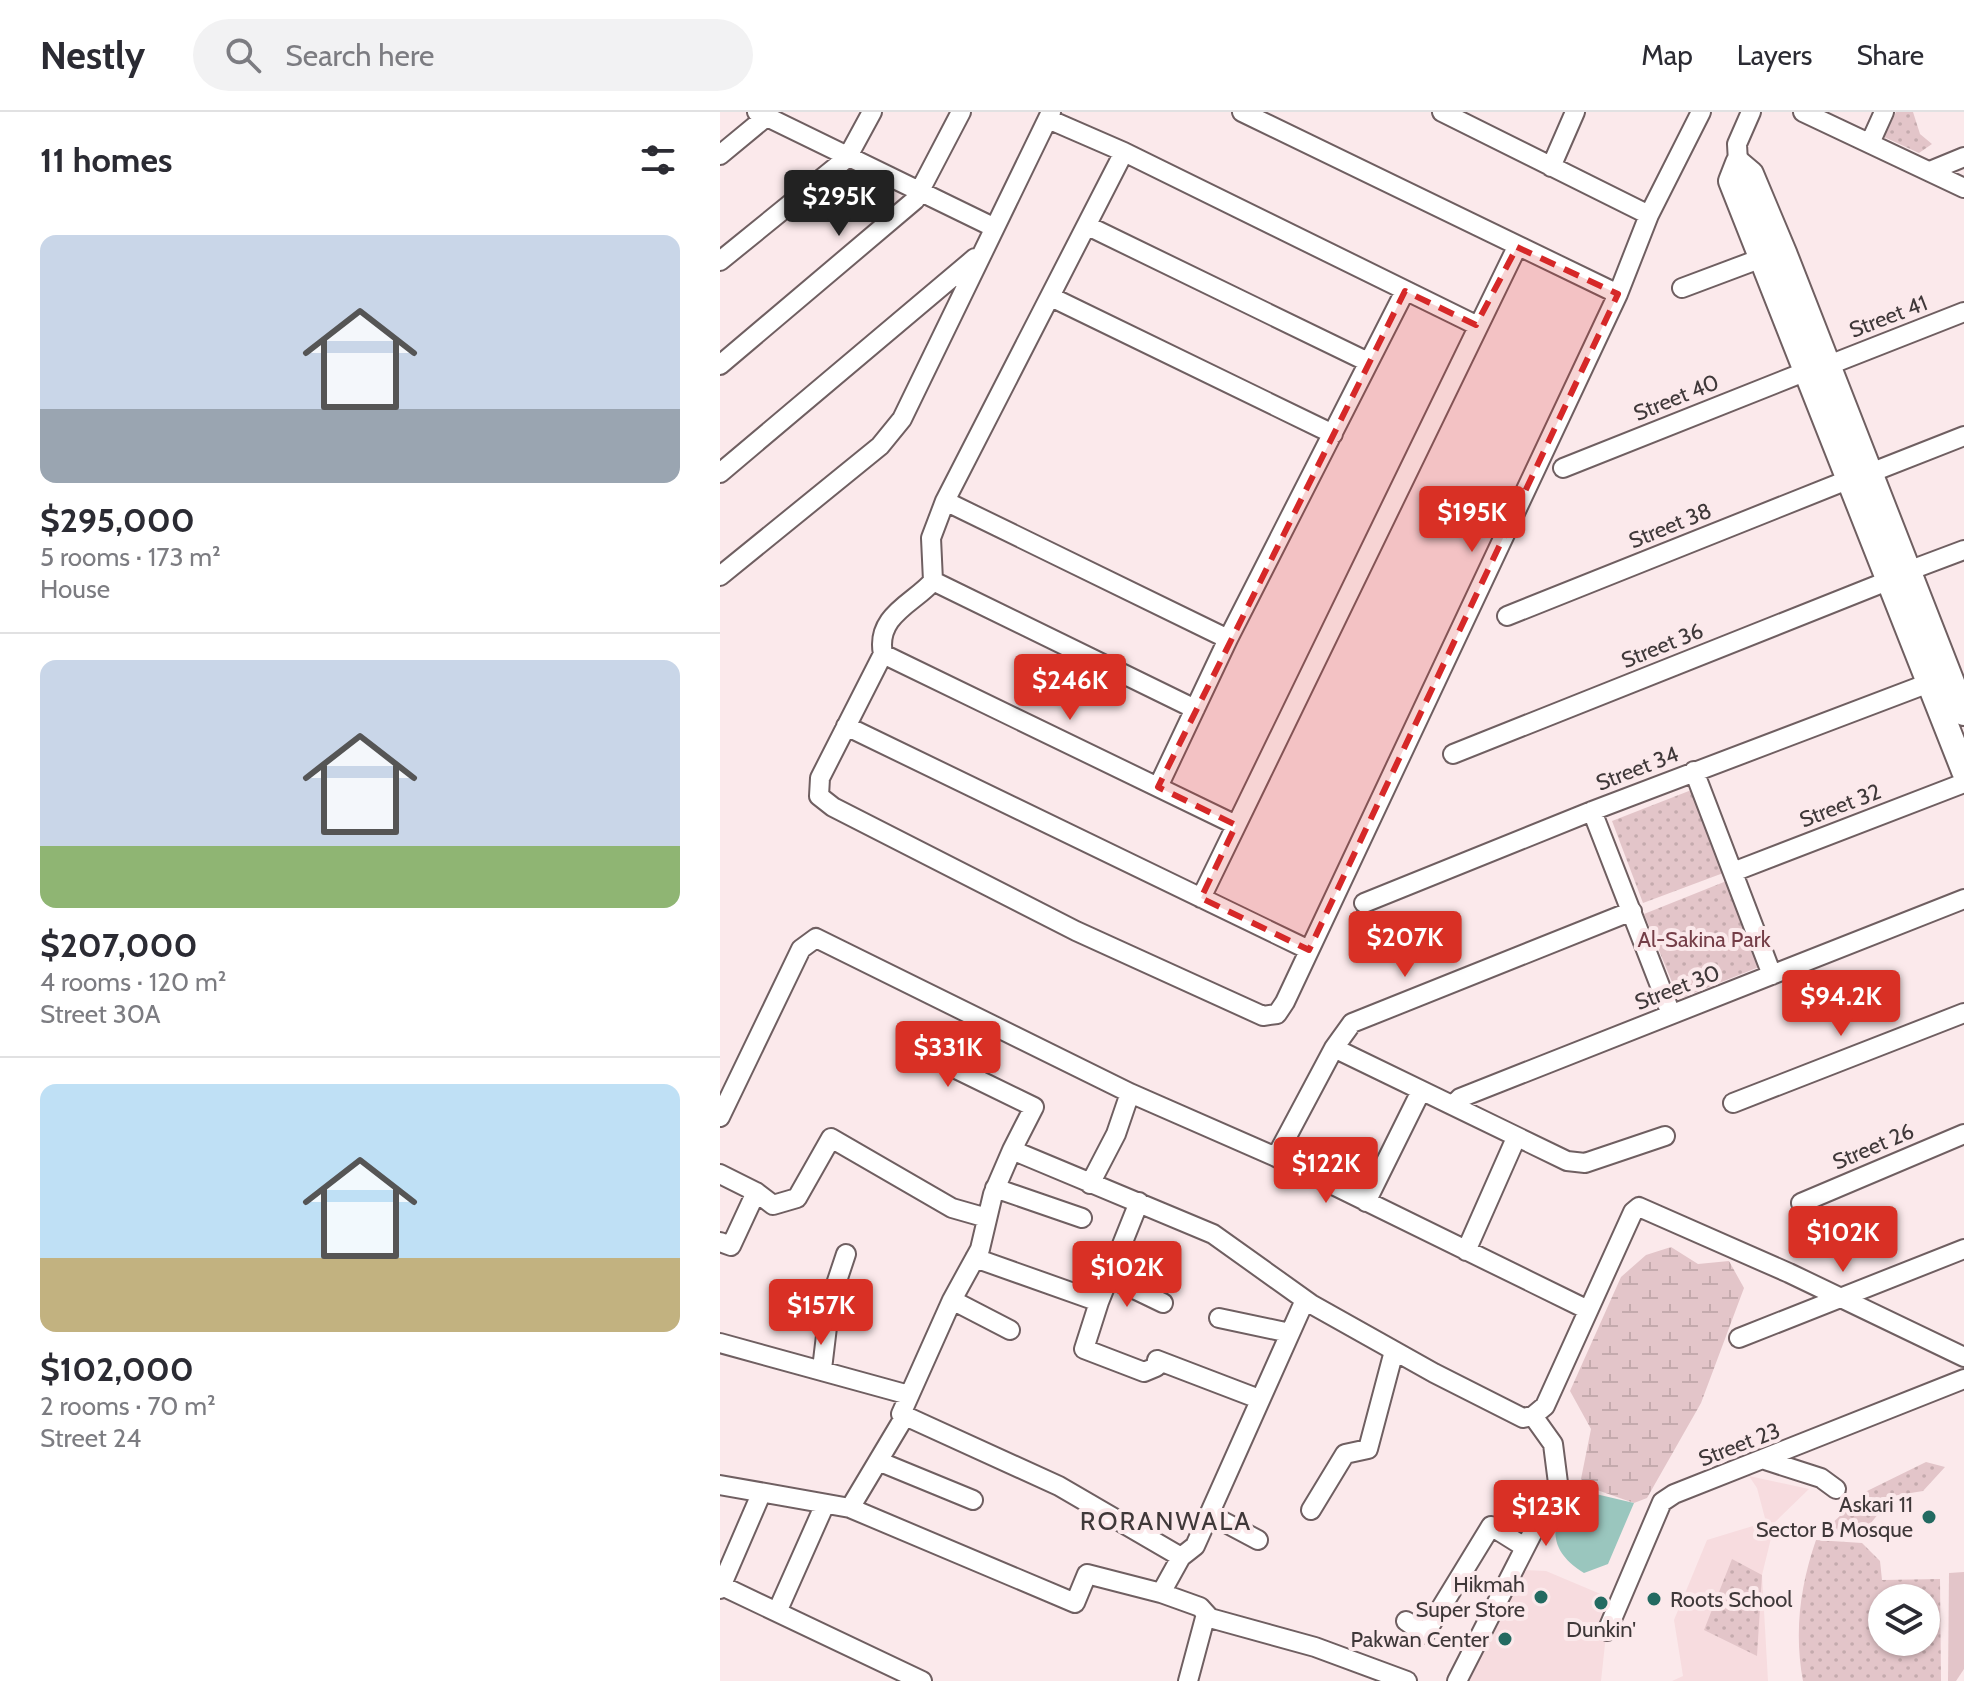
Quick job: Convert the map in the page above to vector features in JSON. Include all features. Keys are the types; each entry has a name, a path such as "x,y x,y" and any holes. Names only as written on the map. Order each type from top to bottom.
{"street":[{"path":"720,261 847,158 872,112"},
{"path":"720,365 903,213 919,193 961,112"},
{"path":"1242,112 1618,294"},
{"path":"1442,112 1649,215"},
{"path":"1551,167 1575,112"},
{"path":"933,581 897,609 885,636 883,654 820,778 819,796 833,807 957,873 1076,931 1263,1016 1277,1014 1618,294 1649,215 1701,112"},
{"path":"1751,112 1737,144 1738,163 1731,181 1762,258 1818,368"},
{"path":"1803,112 1964,188"},
{"path":"1870,143 1884,112"},
{"path":"720,576 880,446 902,419 1050,115 1476,325"},
{"path":"720,155 771,116 847,158 993,227"},
{"path":"933,581 931,538 945,501 1124,152"},
{"path":"1930,171 1964,157"},
{"path":"1738,163 1751,174 1818,368 1899,576 1964,713"},
{"path":"1088,226 1368,362"},
{"path":"1201,898 1476,325 1517,247"},
{"path":"720,473 980,254"},
{"path":"1682,288 1762,258"},
{"path":"1158,787 1228,639 1405,291"},
{"path":"1051,297 1333,434"},
{"name":"Street 41","path":"1818,368 1964,312"},
{"name":"Street 40","path":"1563,468 1818,368"},
{"name":"Street 38","path":"1507,616 1964,436"},
{"path":"945,501 1228,639"},
{"name":"Street 36","path":"1453,754 1964,550"},
{"path":"933,581 1195,709"},
{"path":"883,654 1236,825"},
{"path":"1947,675 1964,771"},
{"name":"Street 34","path":"1364,903 1694,771 1947,675"},
{"path":"846,726 1309,950"},
{"path":"1694,771 1772,975"},
{"name":"Street 32","path":"1733,872 1964,783"},
{"path":"1592,811 1671,1014"},
{"name":"Street 30","path":"1453,1105 1460,1098 1964,899"},
{"path":"1276,1157 1334,1048 1352,1023 1632,911"},
{"path":"720,1117 801,949 816,938 1130,1093 1276,1157 1588,1310"},
{"path":"1733,1103 1964,1013"},
{"path":"983,1021 956,1069 1034,1107 995,1188 975,1258 952,1300 901,1414 1059,1486 1181,1557"},
{"path":"1334,1048 1567,1161 1585,1163 1665,1136"},
{"path":"1366,1202 1421,1091"},
{"path":"1090,1184 1116,1134 1130,1093"},
{"name":"Street 26","path":"1801,1203 1964,1134"},
{"path":"720,1174 756,1192 773,1205 797,1198 831,1138 952,1208 987,1218"},
{"path":"1466,1251 1516,1138"},
{"path":"1012,1150 1213,1234 1305,1300 1394,1351 1523,1418 1533,1416 1545,1406 1633,1212 1639,1207 1964,1357"},
{"path":"995,1188 1082,1218"},
{"path":"720,1242 731,1246 756,1192"},
{"path":"1139,1202 1099,1302 1084,1349 1144,1372 1156,1367 1157,1360 1259,1399"},
{"path":"1739,1338 1964,1249"},
{"path":"822,1369 830,1302 846,1254"},
{"path":"975,1258 1099,1302"},
{"path":"1109,1277 1163,1303"},
{"path":"952,1300 1010,1330"},
{"path":"1161,1593 1181,1557 1195,1546 1305,1300"},
{"path":"1219,1318 1290,1333"},
{"path":"720,1343 909,1395"},
{"path":"1311,1510 1345,1454 1368,1449 1394,1351"},
{"name":"Street 23","path":"1607,1631 1662,1502 1674,1494 1964,1379"},
{"path":"850,1508 905,1416"},
{"path":"1457,1681 1523,1546 1558,1483 1553,1444 1533,1416"},
{"path":"1765,1460 1821,1478 1836,1489"},
{"path":"878,1461 973,1500"},
{"path":"720,1485 850,1508 1075,1603 1087,1574 1161,1593 1200,1607 1210,1618 1315,1647 1407,1681"},
{"path":"761,1494 721,1587 922,1681"},
{"path":"777,1612 825,1504"},
{"path":"1209,1514 1258,1540"},
{"path":"1406,1621 1425,1634 1491,1526 1523,1546"},
{"path":"1188,1681 1206,1614"}],"highlighted area":[{"path":"1517,247 1618,294 1309,950 1201,898 1236,825 1158,787 1405,291 1476,325"}],"shaded area":[{"path":"1749,1476 1809,1489 1775,1522 1762,1575 1768,1681 1672,1681 1683,1676 1674,1620 1707,1540 1766,1522 1757,1488"},
{"path":"1523,1570 1546,1571 1610,1598 1601,1681 1468,1681"}],"green space":[{"path":"1896,112 1913,112 1920,134 1932,144 1919,153 1884,137"},
{"path":"1694,789 1726,872 1643,903 1612,821"},
{"name":"Al-Sakina Park","path":"1729,880 1764,965 1679,999 1644,914"},
{"path":"1671,1247 1698,1264 1729,1261 1744,1288 1701,1403 1647,1498 1634,1503 1580,1484 1591,1429 1570,1391 1621,1277 1646,1255"},
{"path":"1926,1462 1945,1467 1923,1491 1880,1498 1879,1513 1866,1529 1822,1533 1865,1492"},
{"path":"1816,1540 1862,1543 1880,1561 1882,1580 1940,1579 1941,1681 1803,1681 1799,1645 1802,1592"},
{"path":"1732,1559 1762,1575 1757,1656 1704,1630"},
{"path":"1964,1572 1964,1669 1956,1681 1948,1681 1949,1573"}],"water":[{"path":"1566,1487 1634,1503 1608,1564 1584,1573 1571,1564 1558,1545 1556,1525"}],"place":[{"name":"Askari 11 Sector B Mosque","path":"1929,1517"},
{"name":"Hikmah Super Store","path":"1541,1597"},
{"name":"Roots School","path":"1654,1599"},
{"name":"Dunkin'","path":"1601,1603"},
{"name":"Pakwan Center","path":"1505,1639"}],"district":[{"name":"RORANWALA","path":"1166,1521"}]}
